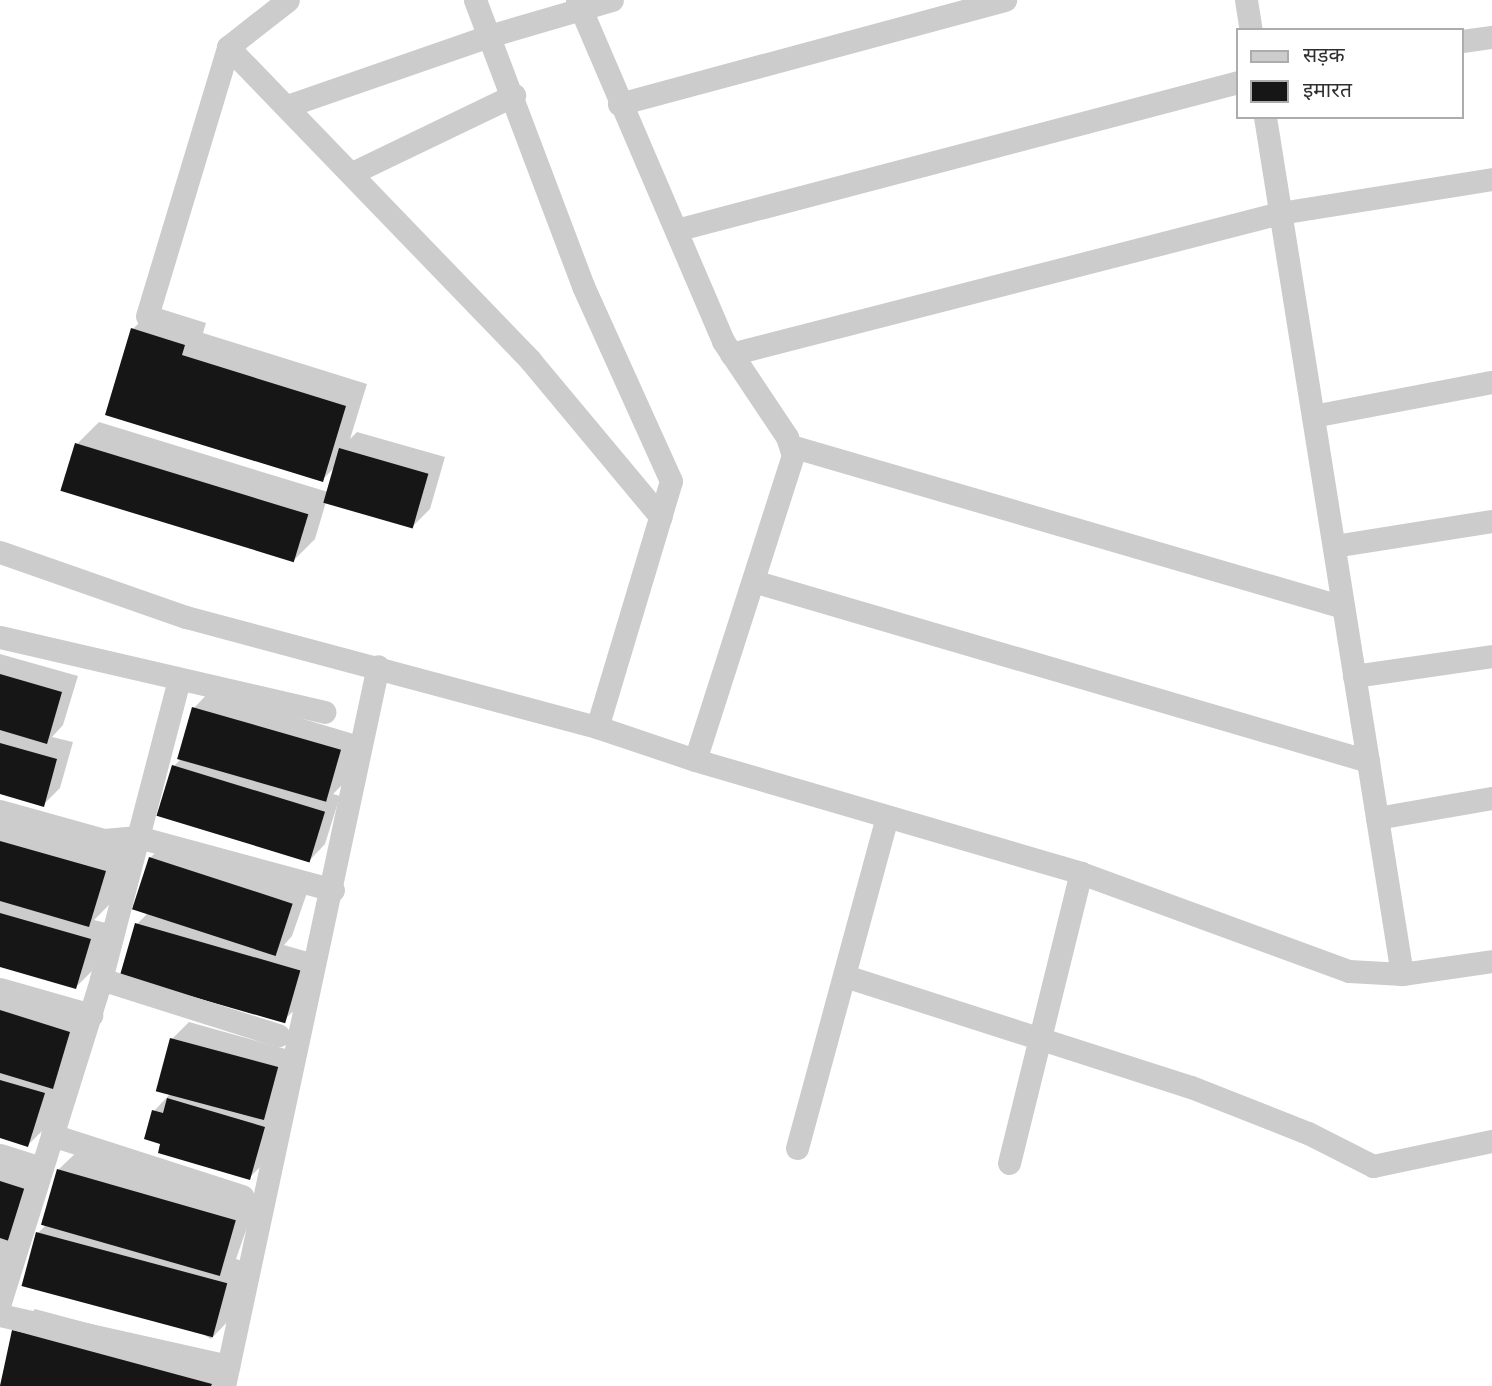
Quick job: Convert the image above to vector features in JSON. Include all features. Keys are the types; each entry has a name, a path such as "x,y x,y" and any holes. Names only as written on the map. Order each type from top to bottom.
{"street":[{"path":"147,316 228,47 288,0"},
{"path":"475,0 514,96 583,286 667,466 671,481 597,727"},
{"path":"287,106 579,4 612,0"},
{"path":"619,104 1005,0"},
{"path":"1246,0 1251,28"},
{"path":"579,4 619,104 731,354 791,446 790,467 695,760"},
{"path":"1464,41 1492,37"},
{"path":"228,47 530,360 661,517"},
{"path":"676,230 1236,83"},
{"path":"352,173 514,96"},
{"path":"1265,119 1402,975"},
{"path":"731,354 1280,213 1492,179"},
{"path":"1312,416 1492,382"},
{"path":"791,446 1343,607"},
{"path":"1334,546 1492,522"},
{"path":"0,551 186,617 378,666 597,727 695,760 1081,873 1349,971 1402,975 1492,961"},
{"path":"753,581 1368,761"},
{"path":"0,637 324,712"},
{"path":"1354,676 1492,656"},
{"path":"0,1315 226,1376 378,666"},
{"path":"0,1302 91,1016 179,680"},
{"path":"1377,818 1492,798"},
{"path":"0,811 104,840 138,837 332,890"},
{"path":"797,1148 887,817"},
{"path":"1009,1163 1042,1039 1081,873"},
{"path":"845,976 1191,1087 1308,1133 1373,1166 1491,1146"},
{"path":"101,979 278,1035"},
{"path":"0,989 91,1016"},
{"path":"52,1135 242,1196"},
{"path":"0,1155 41,1168"}],"building":[{"path":"131,328 185,345 182,355 346,406 323,482 105,415"},
{"path":"75,443 308,514 294,562 60,491"},
{"path":"339,448 428,474 413,528 323,503"},
{"path":"0,674 62,692 47,744 0,730"},
{"path":"192,707 341,750 326,802 177,759"},
{"path":"0,743 57,759 44,807 0,794"},
{"path":"172,765 325,812 310,862 157,816"},
{"path":"0,841 106,871 89,927 0,901"},
{"path":"149,857 293,904 276,956 132,909"},
{"path":"0,913 91,939 76,989 0,967"},
{"path":"135,923 300,970 285,1023 120,976"},
{"path":"0,1010 70,1032 53,1089 0,1073"},
{"path":"170,1038 278,1067 264,1120 156,1091"},
{"path":"0,1080 45,1093 28,1147 0,1138"},
{"path":"167,1098 265,1127 250,1180 158,1153 160,1144 144,1139 152,1110 163,1113"},
{"path":"57,1169 236,1220 220,1276 41,1225"},
{"path":"0,1181 25,1189 9,1241 0,1238"},
{"path":"36,1232 227,1283 213,1337 22,1286"},
{"path":"12,1330 212,1384 0,1386"}]}
